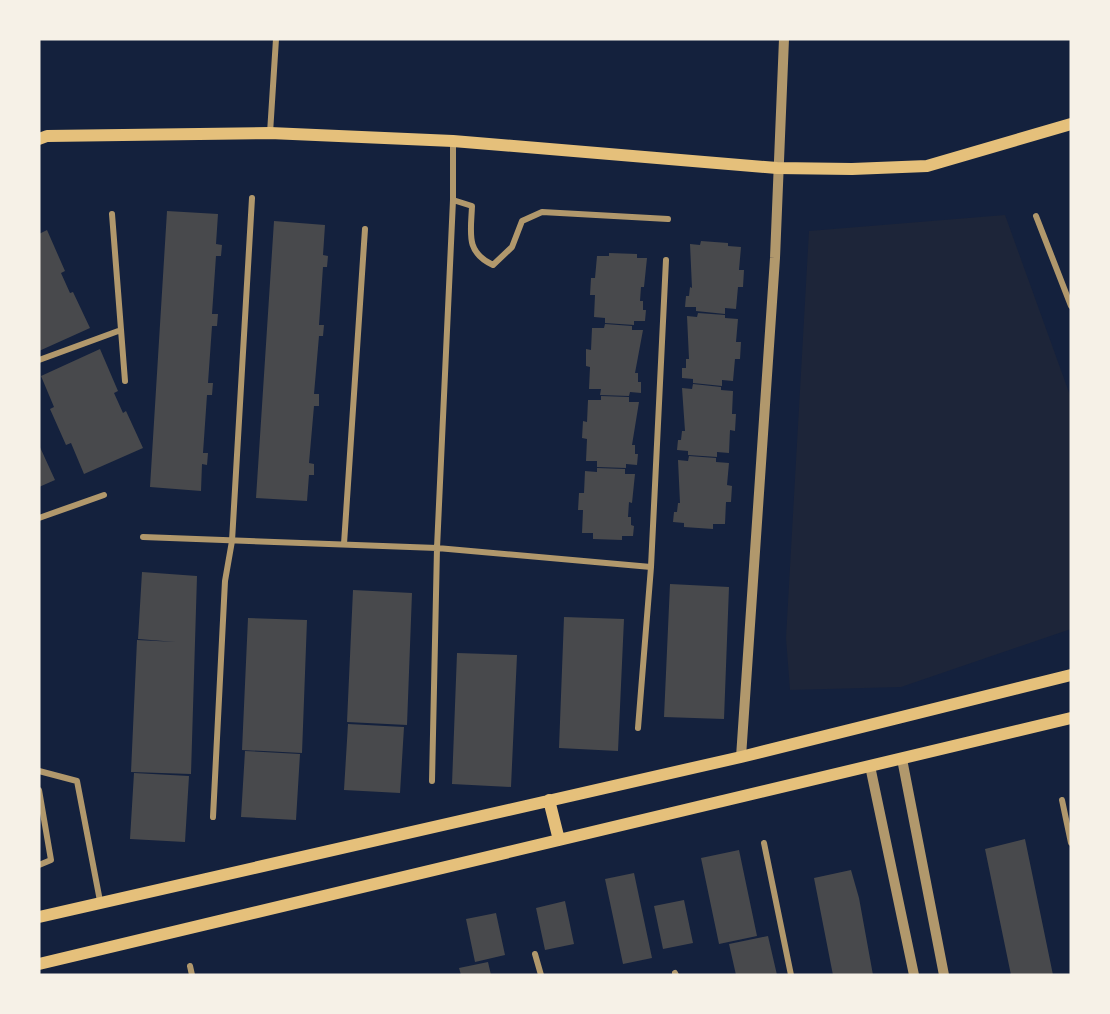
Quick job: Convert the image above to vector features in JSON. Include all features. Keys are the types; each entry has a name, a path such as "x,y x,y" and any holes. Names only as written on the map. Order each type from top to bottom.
{"main road":[{"path":"39,139 47,136 270,133 453,141 777,168 927,166 1071,124"},
{"path":"39,917 100,901 741,757 1071,675"},
{"path":"39,964 1071,718"},
{"path":"549,800 559,840"}],"street":[{"path":"270,133 276,39"},
{"path":"741,757 774,258 784,39"},
{"path":"432,781 437,548 453,200 453,141"},
{"path":"213,817 225,581 232,541 252,198"},
{"path":"453,200 472,206 471,243 479,258 493,265 512,248 522,221 542,212 668,219"},
{"path":"112,214 125,381"},
{"path":"1036,216 1071,306"},
{"path":"344,544 365,229"},
{"path":"638,728 651,567 666,260"},
{"path":"39,360 121,330"},
{"path":"39,518 104,495"},
{"path":"143,537 437,548 651,567"},
{"path":"902,759 944,975"},
{"path":"870,766 914,975"},
{"path":"39,771 77,781 100,901"},
{"path":"39,790 51,855 51,860 39,865"},
{"path":"1062,800 1071,843"},
{"path":"764,843 790,975"},
{"path":"535,954 541,975"},
{"path":"190,966 192,975"}],"shaded area":[{"path":"1005,215 1071,398 1071,629 901,687 790,690 786,638 809,231"}],"building":[{"path":"167,211 218,214 216,244 222,245 221,256 216,256 212,314 218,314 217,326 212,326 208,383 213,383 212,395 207,395 203,453 208,453 207,465 202,464 201,491 150,487"},
{"path":"274,221 325,225 323,255 328,256 327,267 323,267 319,325 324,325 323,336 319,336 314,394 319,394 319,406 314,406 309,463 314,464 314,475 309,475 307,501 256,498"},
{"path":"47,230 65,271 61,273 90,328 39,351 39,234"},
{"path":"701,241 728,243 728,246 741,247 739,270 744,270 743,287 738,287 736,309 725,308 725,314 696,311 696,307 685,307 686,296 689,296 690,287 692,288 690,244 700,245"},
{"path":"609,253 637,254 637,258 647,258 640,301 643,301 643,310 646,310 645,321 634,321 634,325 605,323 605,318 594,317 595,295 590,295 591,278 595,278 597,256 609,256"},
{"path":"698,313 725,315 725,318 738,319 736,342 741,342 740,359 735,359 733,381 722,380 722,386 693,383 693,379 682,378 682,368 686,368 686,359 689,359 687,316 697,317"},
{"path":"605,324 632,326 632,330 643,330 635,373 638,373 638,382 641,382 641,393 630,392 629,396 600,395 601,389 589,389 590,367 586,366 586,349 591,350 592,328 604,328"},
{"path":"100,349 118,391 114,393 123,413 126,411 143,448 84,474 71,443 66,445 50,409 54,407 41,376"},
{"path":"693,384 721,387 721,390 733,391 732,414 736,414 735,431 730,430 729,453 717,452 717,457 688,455 688,451 677,450 678,440 681,440 682,431 685,431 682,388 692,389"},
{"path":"601,396 629,397 629,402 639,402 632,445 635,445 635,454 638,454 637,465 626,464 626,468 597,467 597,461 586,461 587,439 582,438 583,421 587,422 588,400 601,400"},
{"path":"39,445 55,480 39,487"},
{"path":"689,456 716,458 716,462 729,463 727,485 732,486 731,502 726,502 725,524 713,524 713,529 684,527 684,523 673,522 674,512 677,512 678,503 680,503 678,460 688,461"},
{"path":"597,468 625,469 625,474 635,474 628,517 631,517 631,525 634,526 633,536 622,536 622,540 593,539 593,533 582,533 583,510 578,510 579,493 584,493 585,471 597,472"},
{"path":"142,572 197,576 191,774 131,772 137,640 176,642 138,639"},
{"path":"670,584 729,587 724,719 664,717"},
{"path":"353,590 412,593 407,725 347,722"},
{"path":"564,617 624,619 618,751 559,748"},
{"path":"248,618 307,620 302,753 242,750"},
{"path":"457,653 517,655 511,787 452,784"},
{"path":"348,724 404,727 400,793 344,790"},
{"path":"245,751 300,754 296,820 241,817"},
{"path":"134,773 189,776 185,842 130,839"},
{"path":"1025,839 1053,975 1011,975 985,849"},
{"path":"739,850 757,936 719,944 701,858"},
{"path":"851,870 859,898 873,975 833,975 814,878"},
{"path":"634,873 652,958 623,964 605,879"},
{"path":"684,900 693,943 663,949 654,906"},
{"path":"565,901 574,944 545,950 536,908"},
{"path":"496,913 505,955 475,962 466,919"},
{"path":"768,936 777,975 736,975 729,944"},
{"path":"488,962 491,975 461,975 459,968"}]}
